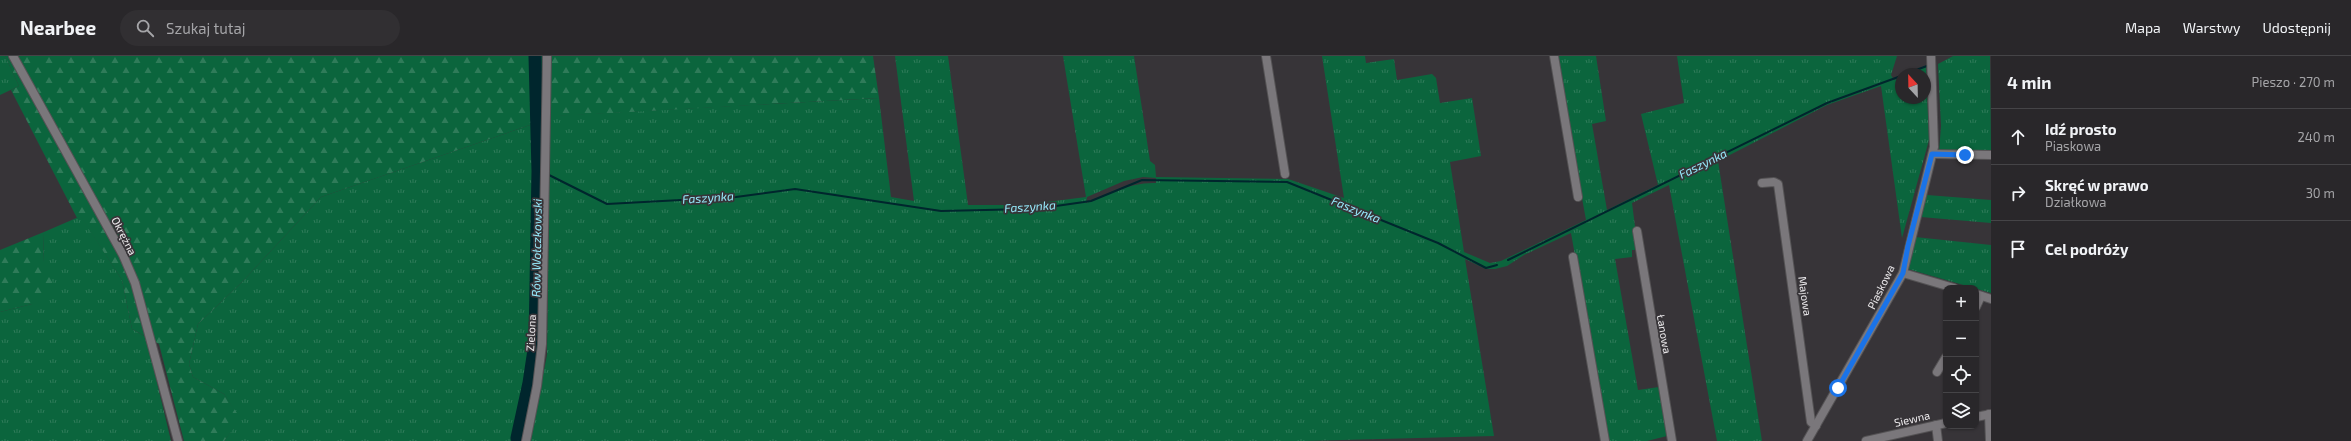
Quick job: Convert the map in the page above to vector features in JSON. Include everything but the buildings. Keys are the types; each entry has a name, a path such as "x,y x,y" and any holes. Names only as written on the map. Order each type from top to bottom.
{"street":[{"name":"Okrężna","path":"13,56 123,255 135,283 178,441"},
{"name":"Zielona","path":"526,441 537,386 542,344 547,56"},
{"path":"1266,56 1285,174"},
{"path":"1554,56 1578,197"},
{"name":"Piaskowa","path":"1807,441 1903,273 1908,246 1932,154 1935,136 1931,56"},
{"path":"1932,154 1991,155"},
{"name":"Majowa","path":"1762,183 1774,182 1778,184 1811,422 1816,426"},
{"name":"Łanowa","path":"1637,231 1672,441"},
{"path":"1573,257 1605,441"},
{"path":"1903,273 1944,285"},
{"path":"1979,295 1991,299"},
{"path":"1937,372 1943,362"},
{"path":"1979,416 1990,414 1990,441"},
{"name":"Siewna","path":"1866,441 1883,439 1943,424"},
{"path":"1936,425 1938,441"}],"green space":[{"path":"0,56 5,56 19,86 0,95"},
{"path":"5,56 873,56 879,98 541,117 533,124 321,197 242,282 198,324 189,364 193,377 224,394 241,419 224,441 184,441 159,344 132,329 122,280 81,217 77,218 11,90 19,86"},
{"path":"895,56 948,56 968,205 1023,205 1086,197 1063,56 1134,56 1150,161 1155,165 1156,177 1288,179 1344,198 1322,56 1365,56 1366,63 1394,59 1397,80 1432,74 1436,78 1440,103 1472,98 1481,156 1450,162 1464,252 1490,263 1501,261 1586,220 1556,56 1596,56 1606,121 1592,124 1607,210 1658,185 1641,114 1684,103 1677,56 1897,56 1891,75 1895,80 1895,104 1928,104 1929,140 1902,238 1881,86 1827,105 1718,161 1762,441 1717,441 1669,185 1632,203 1638,250 1632,250 1632,257 1615,259 1638,390 1659,387 1667,436 1647,441 1608,441 1571,233 1524,255 1507,266 1495,269 1486,269 1465,259 1494,436 1304,441 530,441 547,355 550,116 879,98 891,197 914,201","holes":["1143,177 1156,178 1156,183 1146,183 1129,187 1086,203 1087,197 1124,181"]},
{"path":"1953,56 1990,56 1991,152 1939,152 1941,126 1938,64"},
{"path":"541,117 537,359 523,441 224,441 240,419 224,394 193,377 189,364 198,324 242,282 321,197 533,124"},
{"path":"1927,195 1991,200 1991,223 1921,217"},
{"path":"81,216 122,280 132,329 146,337 171,441 0,441 0,312 32,304 43,263 44,232"},
{"path":"44,232 43,263 56,289 32,304 0,312 0,250"},
{"path":"1915,237 1991,245 1991,293 1979,290 1979,285 1963,285 1908,269"}],"waterway":[{"name":"Rów Wołczkowski","path":"517,438 529,383 535,343 538,171 535,56"},
{"name":"Faszynka","path":"1922,68 1927,66"},
{"name":"Faszynka","path":"1508,260 1827,103 1895,78"},
{"name":"Faszynka","path":"538,171 542,173"},
{"name":"Faszynka","path":"549,175 607,204 736,197 795,189 941,211 1035,209 1091,201 1142,180 1287,182 1438,243 1486,268 1497,265"}],"route":[{"path":"1838,388 1903,273 1908,246 1932,154 1965,155"}]}
